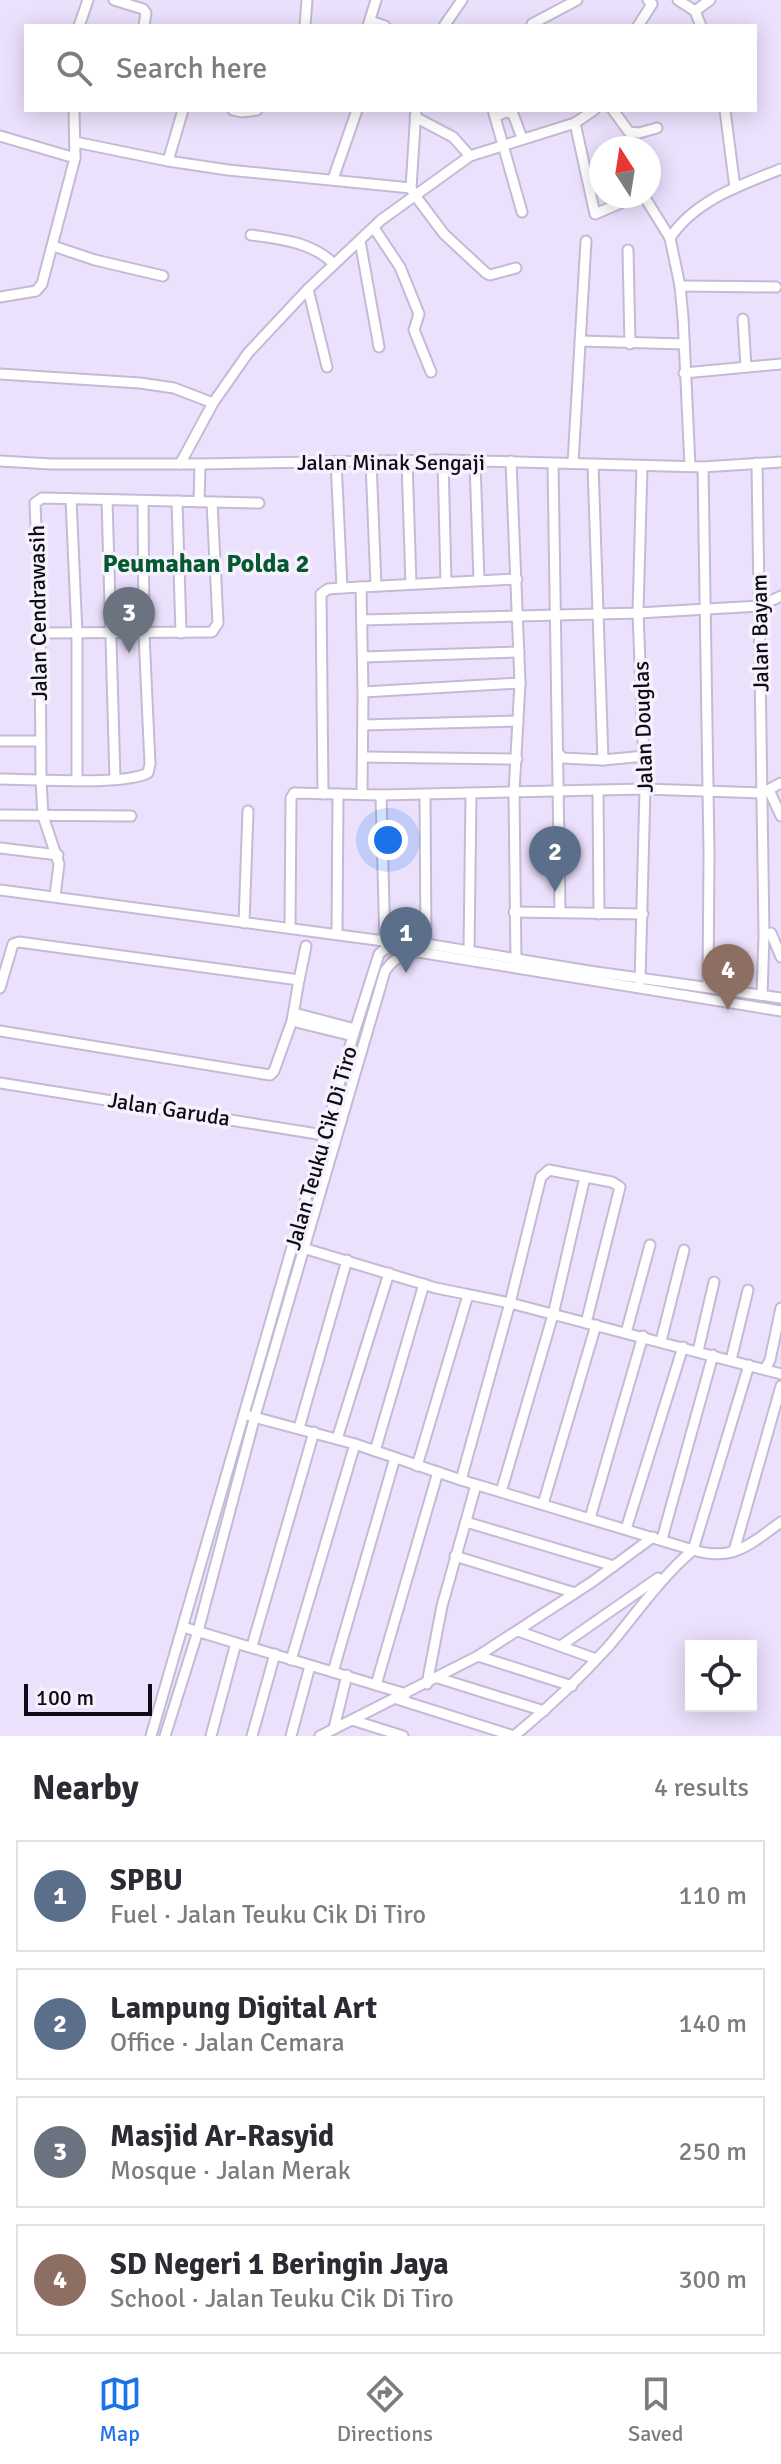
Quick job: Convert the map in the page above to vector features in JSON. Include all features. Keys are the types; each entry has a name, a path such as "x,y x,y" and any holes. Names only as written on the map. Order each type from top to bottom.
{"street":[{"path":"80,24 88,0"},
{"path":"114,0 143,9 144,24"},
{"path":"305,24 307,0"},
{"path":"369,23 376,0"},
{"path":"445,24 462,0"},
{"path":"532,24 577,0"},
{"path":"678,0 695,11 700,24"},
{"path":"695,11 710,0"},
{"path":"639,24 651,1"},
{"path":"0,297 36,291 42,284 75,158 74,112"},
{"path":"168,161 182,112"},
{"path":"333,179 356,112"},
{"path":"180,464 213,403 248,353 308,289 413,191 470,156 575,123 591,112"},
{"path":"614,112 629,132 639,133 657,128"},
{"path":"725,112 735,188"},
{"path":"522,138 513,114 494,113 522,212"},
{"path":"470,156 453,137 415,114 413,191 444,234 486,273 490,275 516,268"},
{"path":"575,123 589,187"},
{"path":"0,136 75,158"},
{"path":"75,142 228,170 333,179 413,191"},
{"path":"670,238 688,217 735,188 781,169"},
{"path":"594,208 595,214 609,208"},
{"path":"651,208 670,238 680,286 690,466"},
{"path":"374,228 400,267 419,314 414,330 431,372"},
{"path":"251,235 293,241 325,255 334,264"},
{"path":"360,241 379,347"},
{"path":"573,463 586,241"},
{"path":"53,246 95,260 163,276"},
{"path":"628,250 630,344"},
{"path":"680,286 776,287"},
{"path":"308,289 327,367"},
{"path":"743,319 746,367"},
{"path":"580,341 684,344"},
{"path":"684,373 781,364"},
{"path":"0,374 149,384 174,388 213,403"},
{"path":"443,460 446,582"},
{"name":"Jalan Minak Sengaji","path":"0,461 200,464 443,460 703,467 781,462"},
{"path":"336,461 342,588"},
{"path":"371,461 376,586"},
{"path":"407,461 411,584"},
{"path":"511,461 520,683 514,792 516,964"},
{"path":"475,462 479,580"},
{"name":"Jalan Bayam","path":"757,463 767,935 762,995"},
{"path":"199,502 200,464"},
{"path":"553,464 560,912"},
{"path":"593,465 603,760"},
{"name":"Jalan Douglas","path":"640,983 645,789 638,613 642,466"},
{"path":"703,467 709,790 708,987"},
{"name":"Jalan Cendrawasih","path":"55,896 58,855 43,816 41,779 35,503 42,498 259,503"},
{"path":"71,499 77,634 77,779"},
{"path":"107,500 115,779"},
{"path":"0,779 115,779 140,777 148,773 143,501"},
{"path":"177,501 181,633"},
{"path":"40,633 204,634 216,628 212,502"},
{"path":"323,794 320,598 324,591 517,579"},
{"path":"361,587 362,794"},
{"path":"362,620 638,613 760,606 781,596"},
{"path":"363,657 519,652"},
{"path":"363,692 520,683"},
{"path":"363,725 518,721"},
{"path":"0,741 40,741"},
{"path":"559,754 563,758 603,760 645,756"},
{"path":"363,757 517,759"},
{"path":"290,927 292,794 425,795 645,789 765,792 781,783"},
{"path":"598,791 599,914"},
{"path":"765,792 781,816"},
{"path":"337,934 338,794"},
{"path":"469,951 471,794"},
{"path":"0,890 290,927 385,944 381,795"},
{"path":"425,795 426,944"},
{"path":"244,923 248,811"},
{"path":"0,815 131,816"},
{"path":"0,848 58,855"},
{"path":"514,912 643,914"},
{"path":"781,929 767,935 781,957"},
{"path":"0,988 13,944 19,942 299,980"},
{"name":"Jalan Teuku Cik Di Tiro","path":"151,1736 375,962 385,944 401,942 469,951 516,964"},
{"path":"0,1031 265,1075 274,1071 293,1017 306,946"},
{"name":"Jalan Teuku Cik Di Tiro","path":"165,1736 198,1631 303,1248 385,971 392,960 418,952 516,964 640,983 781,1011"},
{"name":"Jalan Teuku Cik Di Tiro","path":"640,983 708,987 780,997"},
{"path":"293,1017 354,1032"},
{"name":"Jalan Garuda","path":"0,1083 337,1137"},
{"path":"461,1480 541,1177 555,1169 618,1184 620,1190 591,1324 543,1504"},
{"path":"501,1492 553,1315 585,1177"},
{"path":"626,1333 650,1245"},
{"path":"303,1248 424,1284 643,1336 749,1365 768,1365 781,1374"},
{"path":"661,1341 684,1250"},
{"path":"299,1428 347,1260"},
{"path":"337,1439 389,1273"},
{"path":"698,1351 714,1282"},
{"path":"375,1451 424,1284"},
{"path":"731,1360 748,1290"},
{"path":"417,1466 468,1295"},
{"path":"768,1365 781,1308"},
{"path":"590,1518 643,1336"},
{"path":"626,1529 683,1347"},
{"path":"768,1365 781,1351"},
{"path":"320,1736 478,1656 658,1538 713,1355"},
{"path":"562,1645 693,1550 749,1365"},
{"path":"734,1551 781,1386"},
{"path":"243,1414 355,1444 476,1485 718,1556 755,1541 781,1522"},
{"path":"252,1646 314,1432"},
{"path":"291,1660 355,1444"},
{"path":"333,1672 395,1458"},
{"path":"376,1685 438,1472"},
{"path":"427,1684 455,1556 476,1485"},
{"path":"466,1522 614,1566"},
{"path":"455,1556 575,1593"},
{"path":"183,1627 347,1675 514,1736 572,1686 668,1571"},
{"path":"518,1631 596,1659"},
{"path":"211,1736 236,1643"},
{"path":"252,1736 275,1654"},
{"path":"478,1656 572,1686"},
{"path":"291,1736 310,1666"},
{"path":"334,1728 347,1675"},
{"path":"438,1678 544,1711"},
{"path":"352,1720 403,1736"}],"place":[{"name":"Masjid Ar-Rasyid","path":"129,653"},
{"name":"Lampung Digital Art","path":"555,892"},
{"name":"SPBU","path":"406,973"},
{"name":"SD Negeri 1 Beringin Jaya","path":"728,1010"}],"district":[{"name":"Peumahan Polda 2","path":"206,564"}]}
